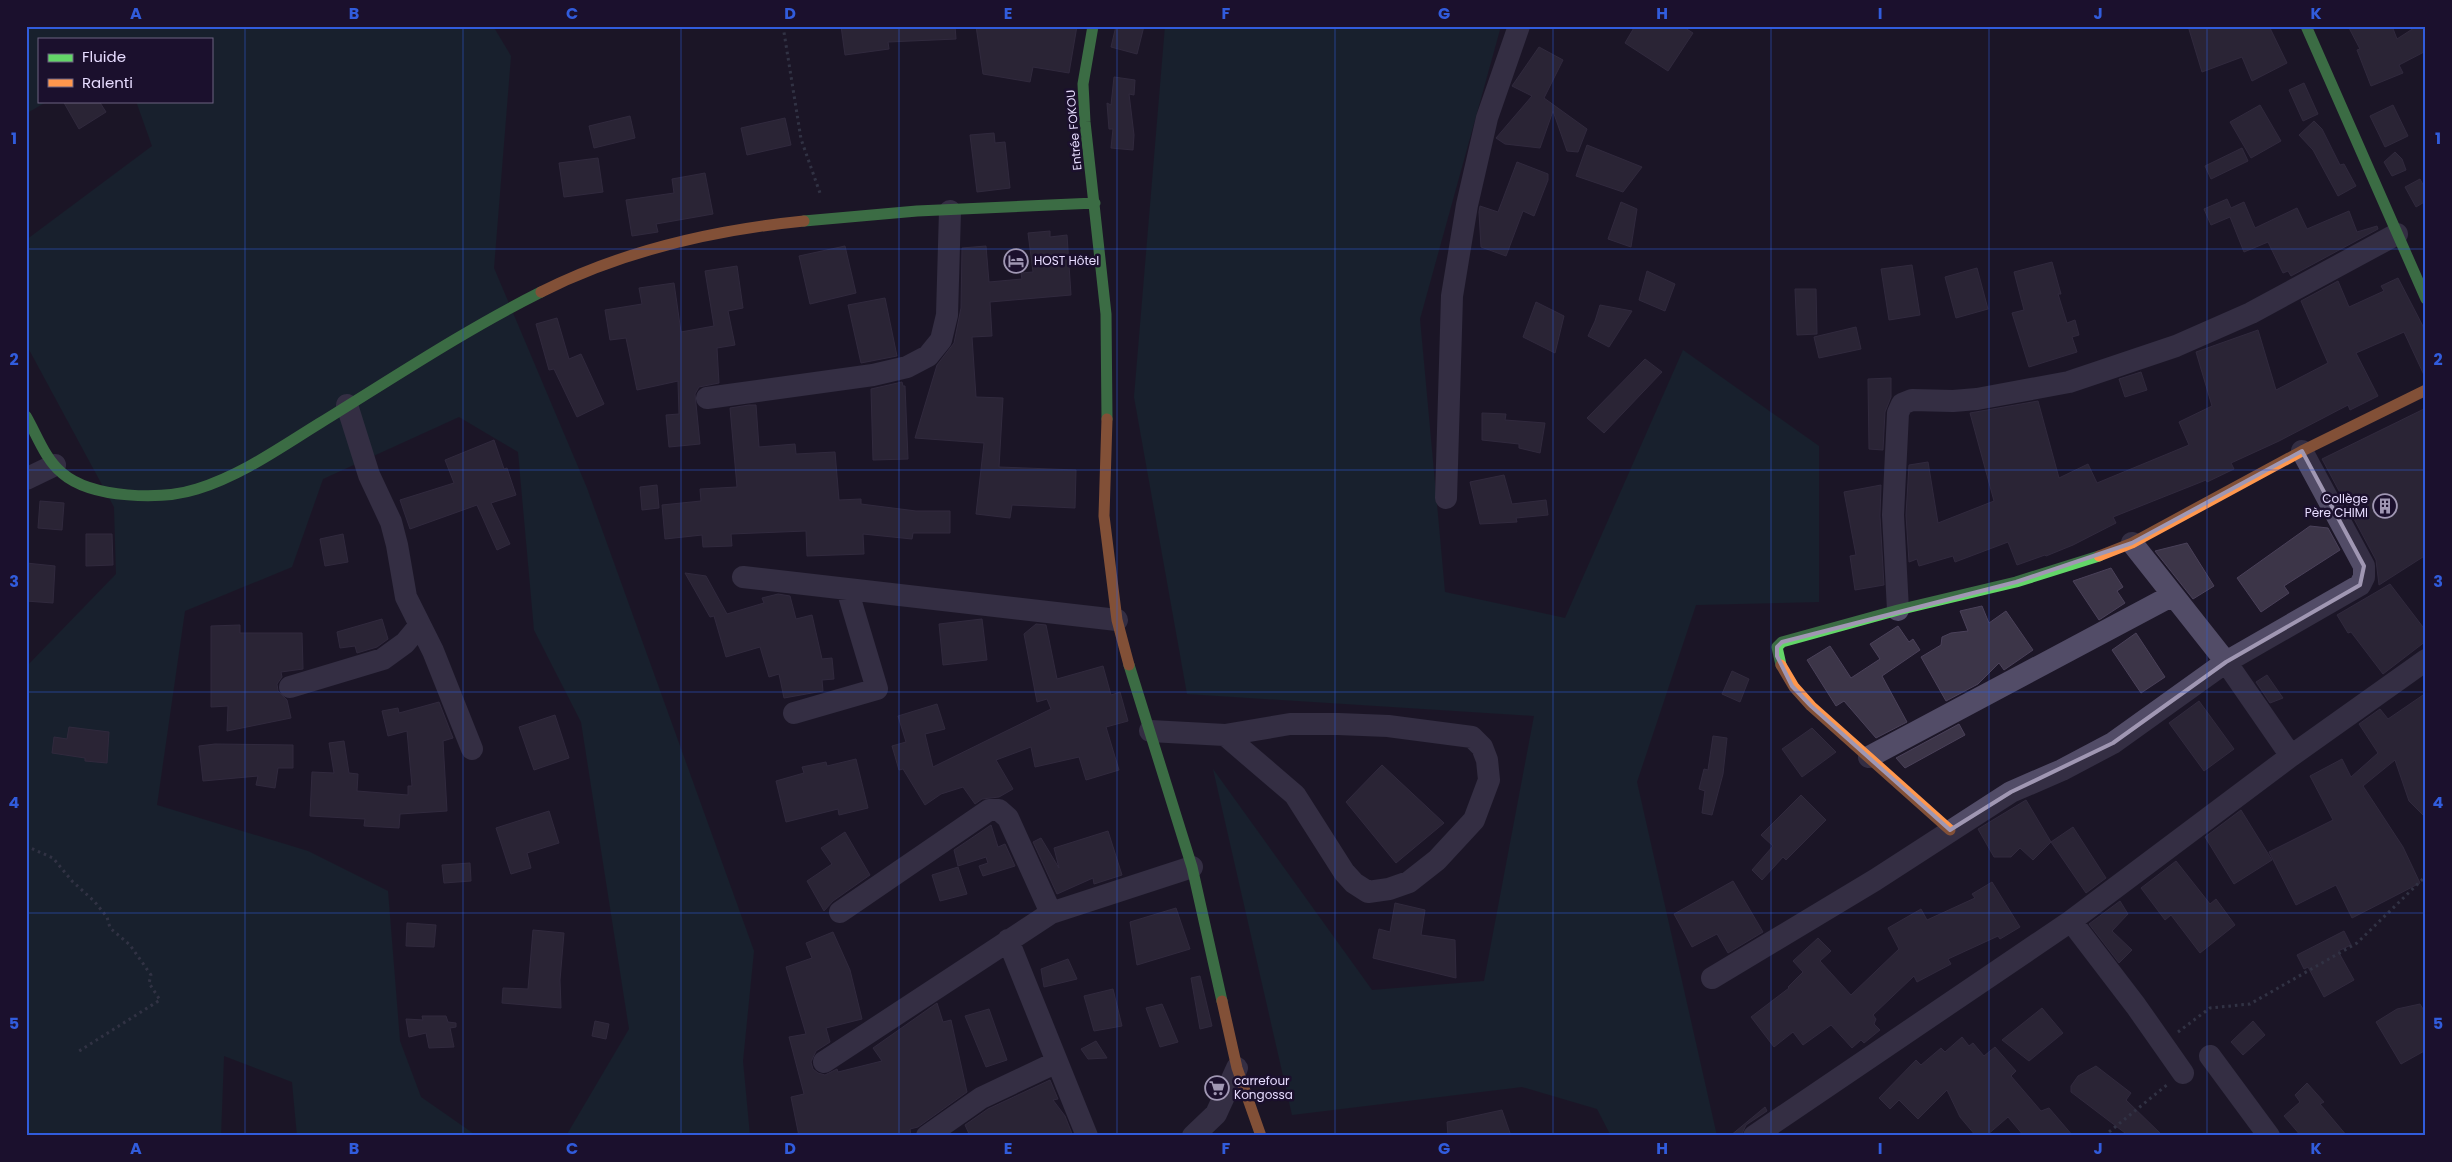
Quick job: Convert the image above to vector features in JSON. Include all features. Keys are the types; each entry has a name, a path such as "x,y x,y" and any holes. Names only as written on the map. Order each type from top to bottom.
{"street":[{"name":"Entrée FOKOU","path":"1093,26 1084,84 1085,122 1106,314 1108,366 1104,516 1106,551 1117,620 1192,867 1237,1068 1261,1136"},
{"path":"1446,498 1452,296 1467,205 1487,118 1519,26"},
{"path":"2306,26 2426,299"},
{"path":"26,416 55,465 76,482 99,490 172,495 206,488 229,477 509,307 562,282 623,258 689,240 828,218 1095,203"},
{"path":"707,398 873,375 907,367 928,356 942,340 947,315 950,210"},
{"path":"1898,610 1893,516 1898,413 1902,404 1912,400 1953,401 1977,399 2069,382 2176,346 2251,314 2397,234"},
{"path":"1950,830 1811,706 1792,686 1777,656 1777,647 1782,642 1898,610 2016,582 2092,559 2132,544 2302,451 2426,390"},
{"path":"347,405 369,475 391,522 406,597 433,651 472,749"},
{"path":"1712,978 1875,880 2011,792 2062,770 2113,743 2226,662 2360,585 2364,577 2364,566 2302,451"},
{"path":"26,479 55,465"},
{"path":"2132,544 2226,662 2291,756"},
{"path":"743,577 1117,620"},
{"path":"794,714 877,688 847,589"},
{"path":"1869,757 2173,595"},
{"path":"290,687 383,659 404,644 420,625"},
{"path":"1754,1136 2071,921 2291,756 2426,660"},
{"path":"1150,731 1225,735 1290,724 1338,724 1388,726 1472,737 1482,747 1487,760 1489,780 1474,820 1437,860 1409,882 1389,889 1368,892 1354,884 1344,872 1295,795 1225,735"},
{"path":"840,912 989,810 999,810 1008,818 1052,913"},
{"path":"824,1062 1052,913 1192,867"},
{"path":"2071,921 2136,1006 2183,1073"},
{"path":"1008,940 1087,1136"},
{"path":"2210,1056 2269,1136"},
{"path":"927,1136 981,1098 1057,1062"},
{"path":"1193,1136 1216,1114 1237,1068"}],"path":[{"path":"783,26 801,138 828,218"},
{"path":"26,846 53,858 72,881 94,901 107,917 110,928 130,945 151,975 149,983 160,1000 76,1053"},
{"path":"2184,1037 2178,1032 2210,1008 2250,1004 2357,943 2426,876"},
{"path":"2104,1136 2183,1073"}],"highlighted area":[{"path":"2302,451 2364,566 2360,585 2226,662 2113,743 2011,792 1950,830 1811,706 1792,686 1777,656 1777,647 1782,642 2016,582 2132,543"}],"shaded area":[{"path":"26,26 493,26 511,56 494,268 587,488 754,951 743,1061 750,1136 566,1136 629,1029 581,722 534,630 518,452 459,417 323,479 292,567 185,611 157,805 308,851 388,891 400,1041 421,1097 477,1136 297,1136 292,1082 224,1056 221,1136 26,1136 26,667 116,574 114,507 26,344 26,240 152,146 136,102 212,102 212,38 38,38 38,102 46,102 29,112 26,108"},
{"path":"1165,26 1501,26 1420,319 1445,592 1565,618 1683,350 1819,446 1819,602 1696,605 1637,782 1717,1136 1611,1136 1597,1109 1522,1087 1292,1115 1213,769 1372,990 1484,981 1534,716 1187,694 1134,397"}],"building":[{"path":"841,26 955,26 956,39 888,42 889,49 845,55"},
{"path":"976,26 1077,26 1069,73 1033,67 1030,82 983,74"},
{"path":"1116,26 1144,26 1137,54 1111,47"},
{"path":"1635,26 1682,26 1693,33 1668,71 1625,43"},
{"path":"2188,26 2269,26 2287,63 2252,81 2242,57 2202,72"},
{"path":"2348,26 2392,26 2397,39 2417,26 2426,26 2426,51 2399,65 2403,73 2371,86 2357,50 2360,49"},
{"path":"1539,47 1563,60 1544,98 1587,129 1578,152 1567,151 1553,111 1540,148 1505,144 1496,138 1532,96 1512,86"},
{"path":"1114,77 1135,80 1134,95 1129,94 1134,135 1133,150 1111,148 1113,129 1109,129 1107,103 1111,105"},
{"path":"2304,83 2318,114 2303,121 2289,90"},
{"path":"64,102 100,102 106,112 79,129"},
{"path":"2260,105 2281,141 2251,158 2230,122"},
{"path":"2393,105 2408,136 2385,147 2370,116"},
{"path":"630,116 635,138 594,148 589,126"},
{"path":"785,118 791,145 747,155 741,128"},
{"path":"2314,121 2322,129 2340,165 2344,164 2356,186 2338,196 2313,150 2299,135"},
{"path":"994,133 995,143 1005,142 1010,188 977,192 970,135"},
{"path":"1587,145 1642,167 1623,192 1576,176"},
{"path":"2242,148 2248,161 2211,179 2205,166"},
{"path":"2395,152 2402,159 2406,170 2392,176 2384,162"},
{"path":"598,158 603,192 564,197 559,163"},
{"path":"1517,162 1548,174 1548,180 1534,216 1523,211 1506,256 1481,247 1479,212 1480,206 1498,212"},
{"path":"705,173 713,214 656,224 658,232 632,236 626,200 674,193 672,179"},
{"path":"2420,179 2426,190 2426,201 2416,207 2405,187"},
{"path":"2227,199 2231,208 2244,202 2255,228 2297,208 2307,229 2349,211 2357,232 2377,226 2378,229 2291,276 2288,271 2283,273 2268,242 2244,252 2230,217 2211,225 2204,209"},
{"path":"1621,202 1637,209 1631,247 1608,239"},
{"path":"1050,231 1050,237 1067,235 1071,295 990,302 992,336 972,337 976,397 1003,398 999,467 1076,470 1075,508 1012,505 1010,518 976,514 984,443 915,438 937,365 954,343 961,308 962,248 986,246 989,282 1022,279 1021,273 1033,272 1028,233"},
{"path":"845,246 856,293 810,304 799,256"},
{"path":"2052,262 2061,294 2058,294 2067,323 2075,320 2079,335 2072,337 2077,352 2029,367 2012,313 2024,310 2014,272"},
{"path":"1912,265 1920,315 1889,320 1881,269"},
{"path":"737,266 743,308 728,311 735,345 717,348 719,383 699,387 695,394 700,444 669,447 666,415 679,414 678,381 637,390 626,338 610,340 605,310 642,304 639,288 674,283 681,332 714,326 705,271"},
{"path":"1977,268 1988,309 1956,318 1945,277"},
{"path":"1647,271 1675,284 1665,311 1639,300"},
{"path":"2398,278 2426,332 2426,375 2424,375 2404,332 2356,353 2378,396 2350,410 2348,405 2279,441 2231,463 2234,469 2207,482 2206,480 2113,517 2116,523 2073,545 2017,565 2008,542 1955,562 1953,556 1919,566 1917,559 1909,562 1906,515 1909,465 1928,462 1938,523 1994,501 1970,413 2038,401 2059,478 2088,464 2097,483 2189,445 2179,422 2212,406 2196,352 2258,330 2276,390 2328,363 2301,301 2338,281 2349,307 2384,291 2381,286"},
{"path":"1795,289 1816,289 1817,334 1797,335"},
{"path":"885,298 897,356 861,363 848,305"},
{"path":"1536,302 1564,316 1555,353 1523,337"},
{"path":"1600,305 1632,311 1609,347 1588,336"},
{"path":"557,318 569,359 581,354 604,404 577,417 554,369 549,370 536,324"},
{"path":"1856,327 1861,349 1819,358 1814,337"},
{"path":"1645,359 1662,372 1604,433 1587,418"},
{"path":"2141,372 2147,390 2125,397 2119,379"},
{"path":"1891,378 1891,397 1885,412 1883,450 1869,449 1868,379"},
{"path":"902,382 903,386 905,386 908,459 873,460 871,389"},
{"path":"756,405 759,447 795,444 796,454 835,452 839,500 861,499 861,504 916,511 950,511 950,533 913,533 912,539 863,534 864,554 807,556 806,531 731,534 732,546 703,547 702,535 665,539 662,505 701,501 700,489 737,487 730,408"},
{"name":"Collège Père CHIMI","path":"2426,408 2426,555 2379,585 2376,560 2322,459"},
{"path":"1482,413 1506,414 1505,420 1545,423 1540,453 1519,448 1519,444 1482,440"},
{"path":"494,440 504,469 507,468 516,495 491,503 510,544 497,550 477,505 410,529 400,500 454,483 445,460"},
{"path":"1504,475 1512,504 1546,500 1548,515 1516,518 1517,522 1480,524 1470,482"},
{"path":"657,485 659,508 642,510 640,487"},
{"path":"1881,485 1880,516 1884,585 1855,590 1850,556 1856,555 1844,492"},
{"path":"40,501 64,503 62,530 38,528"},
{"path":"2310,526 2328,528 2340,550 2284,586 2289,593 2261,612 2237,578"},
{"path":"86,534 112,534 113,565 86,566"},
{"path":"343,534 348,562 325,566 320,539"},
{"path":"2187,543 2214,586 2193,599 2155,551"},
{"path":"26,563 55,566 53,603 26,601"},
{"path":"2111,568 2123,587 2117,591 2125,603 2099,620 2073,581"},
{"path":"685,573 706,576 727,614 764,603 762,598 778,594 790,596 796,619 812,615 822,659 832,658 834,679 822,680 823,691 784,698 779,674 769,677 760,647 726,657 714,616 710,617"},
{"path":"2390,584 2426,631 2426,641 2383,674 2351,632 2348,633 2337,615"},
{"path":"1982,606 1989,623 2006,611 2033,650 2004,670 1999,663 1978,684 1946,701 1921,657 1941,645 1942,637 1951,633 1968,631 1960,611"},
{"path":"382,619 388,639 377,647 357,653 355,646 340,648 337,632"},
{"path":"982,619 987,660 943,665 939,624"},
{"path":"1036,624 1046,625 1057,679 1103,666 1111,695 1120,692 1128,721 1106,727 1119,770 1086,780 1079,757 1035,767 1031,747 996,760 1013,789 999,797 982,799 975,804 963,787 941,794 925,805 903,769 899,770 892,746 906,742 898,716 937,704 945,729 925,734 933,767 1051,709 1047,699 1037,702 1024,634"},
{"path":"240,625 240,633 302,633 303,669 281,672 282,677 277,684 278,691 287,700 291,718 227,731 228,706 211,707 211,626"},
{"path":"1898,626 1909,642 1913,639 1920,650 1882,676 1907,722 1876,738 1844,701 1836,706 1807,660 1830,646 1851,678 1880,659 1870,644"},
{"path":"2136,633 2165,677 2141,693 2112,650"},
{"path":"1732,671 1749,679 1740,702 1722,694"},
{"path":"2267,675 2283,698 2270,703 2256,682"},
{"path":"2426,693 2426,818 2409,801 2395,760 2363,786 2403,847 2420,883 2352,918 2336,885 2296,905 2269,852 2333,820 2310,776 2342,759 2351,777 2378,753 2359,724 2380,709 2388,719"},
{"path":"2199,701 2234,749 2204,771 2169,723"},
{"path":"439,702 453,738 443,741 447,811 400,814 399,828 364,826 365,819 310,816 312,772 334,773 329,743 344,741 349,773 358,774 357,791 408,795 408,786 412,786 407,731 388,736 382,711 398,708 399,713"},
{"path":"555,715 569,758 534,770 519,727"},
{"path":"1959,724 1965,735 1905,768 1896,758"},
{"path":"69,727 109,732 107,763 85,761 85,758 52,753 54,737 67,739"},
{"path":"1812,728 1836,752 1802,777 1782,749"},
{"path":"1713,736 1727,738 1723,774 1712,815 1702,813 1705,791 1699,789 1704,769 1708,770"},
{"path":"215,744 293,745 293,768 278,768 275,788 256,785 258,776 203,781 199,746"},
{"path":"856,759 868,808 839,815 838,809 786,822 776,781 804,773 802,767 826,762 827,766"},
{"path":"1382,765 1444,823 1396,863 1346,802"},
{"path":"1801,795 1826,820 1786,860 1783,857 1762,880 1752,870 1773,846 1761,835"},
{"path":"2026,800 2051,842 2033,860 2020,848 2011,857 1994,857 1978,829"},
{"path":"2241,810 2272,860 2234,884 2205,837"},
{"path":"549,811 559,843 527,853 531,868 511,874 496,828"},
{"path":"991,825 998,847 1005,844 1015,866 983,876 979,866 988,863 986,857 958,866 954,850"},
{"path":"2073,827 2106,878 2086,893 2051,842"},
{"path":"1108,831 1122,875 1094,884 1093,878 1057,894 1033,842 1041,838 1059,868 1054,848"},
{"path":"845,832 870,875 833,901 824,911 807,881 832,864 821,848"},
{"path":"2176,861 2210,904 2216,899 2235,925 2200,953 2171,915 2165,920 2141,888"},
{"path":"470,863 471,881 444,883 442,865"},
{"path":"958,867 967,894 940,901 932,875"},
{"path":"1733,881 1763,932 1728,953 1717,934 1692,947 1674,914"},
{"path":"1992,882 2020,927 2000,939 1998,936 1948,959 1951,964 1917,982 1914,976 1873,1015 1876,1019 1874,1024 1880,1030 1864,1043 1861,1040 1852,1048 1831,1025 1803,1045 1793,1032 1774,1047 1751,1017 1789,988 1803,972 1793,961 1818,938 1831,951 1820,961 1851,995 1899,949 1888,928 1921,909 1927,920 1975,898 1972,894"},
{"path":"2120,901 2128,914 2112,931 2132,950 2119,963 2089,924"},
{"path":"1395,903 1425,910 1421,935 1455,940 1456,978 1373,958 1379,929 1390,932"},
{"path":"1176,908 1190,949 1137,965 1130,922"},
{"path":"407,923 436,925 434,947 406,946"},
{"path":"533,930 564,933 560,980 561,1008 502,1003 503,988 528,989"},
{"path":"2344,931 2351,945 2338,951 2354,980 2324,997 2308,967 2304,969 2297,955"},
{"path":"833,932 850,970 862,1019 826,1028 830,1042 816,1051 811,1062 813,1069 818,1073 825,1075 837,1069 838,1072 882,1061 873,1048 937,1003 943,1022 951,1020 967,1092 918,1127 910,1129 911,1136 799,1136 791,1097 804,1094 789,1037 806,1034 786,967 812,958 806,943"},
{"path":"1068,959 1077,979 1044,987 1041,969"},
{"path":"1200,976 1212,1026 1200,1029 1191,978"},
{"path":"1113,989 1122,1026 1094,1031 1084,996"},
{"path":"1162,1004 1178,1042 1160,1047 1146,1008"},
{"path":"2420,1004 2426,1014 2426,1050 2401,1064 2376,1022 2397,1009"},
{"path":"2042,1008 2063,1033 2029,1061 2002,1040"},
{"path":"989,1009 1007,1060 986,1067 965,1016"},
{"path":"422,1016 446,1016 448,1022 456,1023 456,1027 450,1028 454,1047 429,1048 426,1033 409,1037 406,1019 423,1020"},
{"path":"595,1021 609,1024 606,1039 592,1036"},
{"path":"2253,1021 2265,1035 2243,1055 2231,1042"},
{"path":"1962,1037 1969,1046 1973,1043 1984,1056 1995,1047 2016,1071 2011,1076 2041,1111 2049,1108 2073,1136 2024,1136 2008,1117 1986,1136 1976,1136 1960,1117 1947,1090 1918,1119 1899,1100 1890,1109 1879,1098 1916,1060 1921,1065 1941,1048 1945,1052"},
{"path":"1096,1041 1107,1058 1088,1059 1081,1049"},
{"path":"2096,1066 2131,1093 2126,1100 2163,1136 2129,1136 2071,1092 2071,1086 2078,1076"},
{"path":"1050,1080 1058,1099 1053,1100 1065,1116 1073,1136 970,1136 965,1125 988,1109"},
{"path":"2307,1083 2324,1102 2320,1104 2347,1136 2301,1136 2284,1116 2300,1102 2295,1095"},
{"path":"1765,1107 1767,1111 1746,1125 1741,1136 1730,1136"},
{"path":"1502,1110 1511,1136 1448,1136 1447,1122"}],"traffic: fast":[{"path":"1093,26 1083,84 1085,122 1106,314 1107,419"},
{"path":"2306,26 2426,299"},
{"path":"804,221 917,211 1095,203"},
{"path":"26,416 51,461 62,473 75,482 91,488 128,495 147,496 182,493 214,483 261,460 457,338 541,292"},
{"path":"1781,665 1777,647 1782,642 1898,610 2016,582 2099,556"},
{"path":"1129,665 1192,867 1222,1001"}],"traffic: slow":[{"path":"541,292 604,265 669,244 736,230 804,221"},
{"path":"2099,556 2132,543 2302,451 2426,390"},
{"path":"1107,419 1104,516 1117,620 1129,665"},
{"path":"1781,665 1794,687 1811,706 1950,830"},
{"path":"1222,1001 1237,1068 1261,1136"}],"place":[{"name":"HOST Hôtel","path":"1016,261"},
{"name":"Collège Père CHIMI","path":"2385,506"},
{"name":"carrefour Kongossa","path":"1217,1088"}]}
